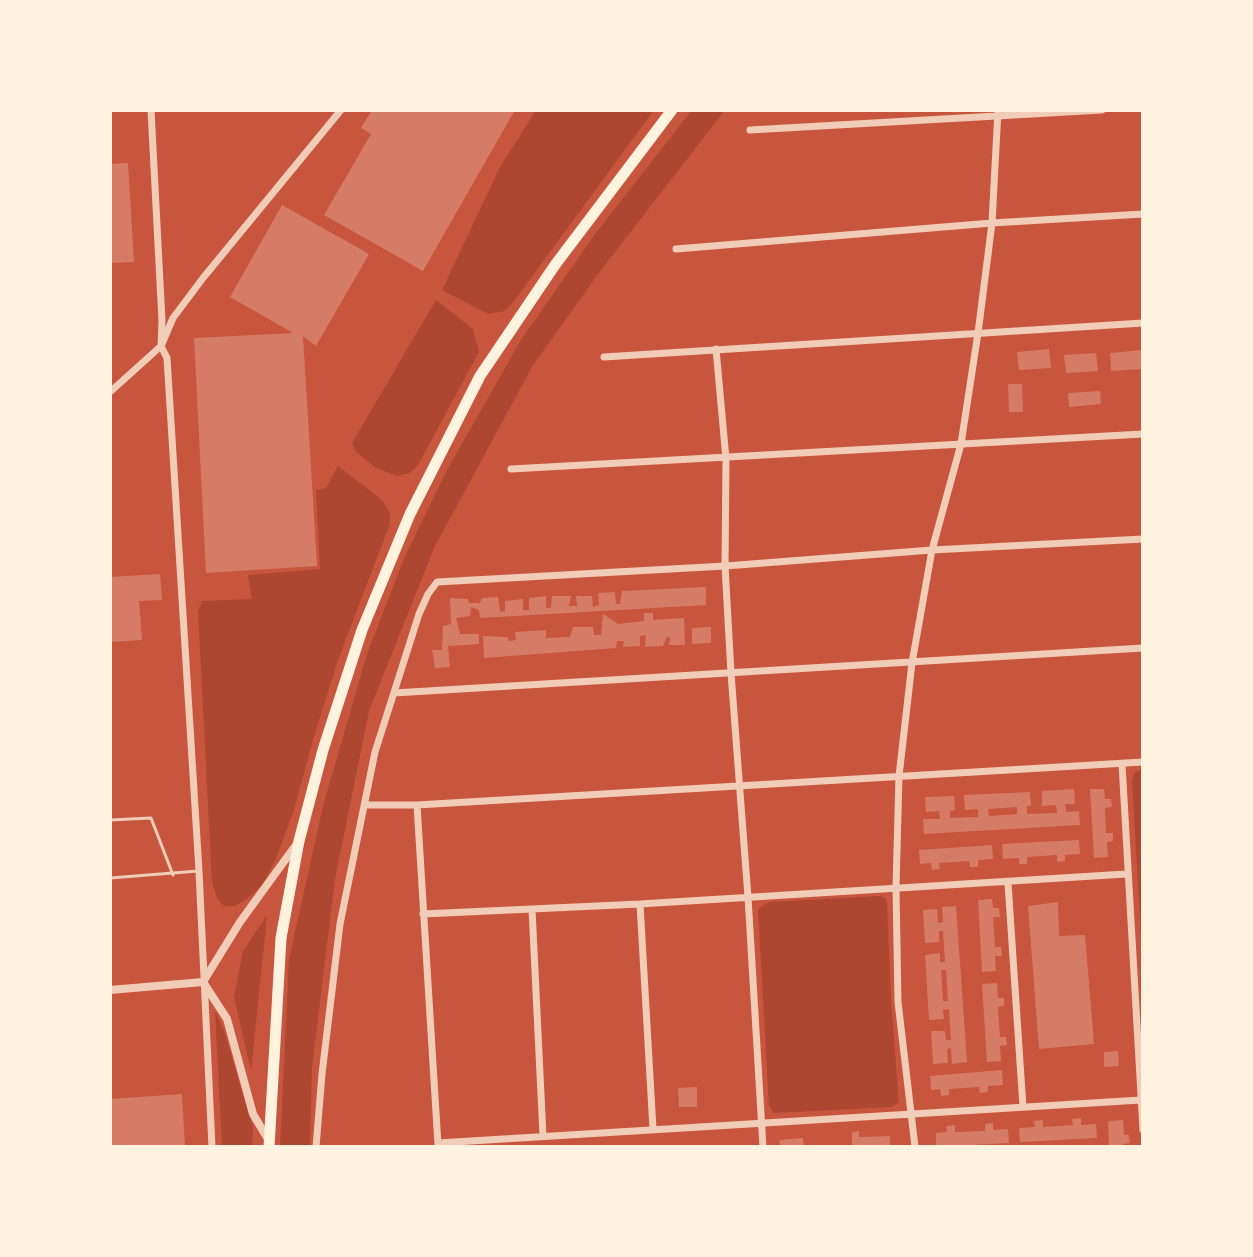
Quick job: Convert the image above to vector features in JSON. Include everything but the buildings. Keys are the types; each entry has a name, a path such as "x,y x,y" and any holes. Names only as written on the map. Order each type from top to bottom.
{"main road":[{"path":"269,1144 281,938 299,841 323,750 362,630 410,514 489,363 530,301 672,110"}],"street":[{"path":"151,110 161,346 167,358 199,871 212,1147"},
{"path":"110,392 161,346 173,318 203,278 341,110"},
{"path":"750,130 998,113 1102,110"},
{"path":"915,1147 898,1002 896,888 899,776 912,663 932,550 961,444 978,333 992,223 998,113"},
{"path":"676,249 1143,214"},
{"path":"604,357 1143,323"},
{"path":"716,349 726,459 725,566 731,673 763,1147"},
{"path":"511,469 1143,434"},
{"path":"316,1147 340,924 375,752 419,614 437,582 1143,539"},
{"path":"394,693 1143,648"},
{"path":"365,805 417,805 1143,762"},
{"path":"1122,764 1143,1130"},
{"path":"417,805 438,1145 1141,1100"},
{"path":"203,982 240,922 299,841"},
{"path":"423,914 1126,874"},
{"path":"1008,883 1023,1107"},
{"path":"640,904 653,1129"},
{"path":"532,909 543,1136"},
{"path":"110,990 203,982"},
{"path":"203,982 227,1019 253,1114 269,1144"}],"lane":[{"path":"110,820 151,818 173,875"},
{"path":"110,878 199,871"}],"shaded area":[{"path":"533,110 654,110 512,304 504,311 488,314 442,290 500,167 533,115"},
{"path":"692,110 725,110 601,270 533,365 434,548 369,711 335,879 312,1067 310,1147 280,1147 289,959 323,806 367,654 405,556 447,470 521,340 595,234"},
{"path":"436,300 473,329 479,352 418,465 410,473 398,476 376,468 356,452 352,443"},
{"path":"338,466 382,500 390,513 389,526 338,660 293,813 275,861 263,884 247,899 235,906 224,906 218,900 212,883 198,611 202,601 252,599 248,575 320,569 316,490 326,488"},
{"path":"1143,769 1143,970 1132,781 1134,773"},
{"path":"880,896 887,903 899,1102 892,1107 774,1113 769,1106 758,909 769,902"},
{"path":"267,915 251,1071 234,997 243,951"},
{"path":"215,1011 253,1128 252,1147 222,1147"}]}
